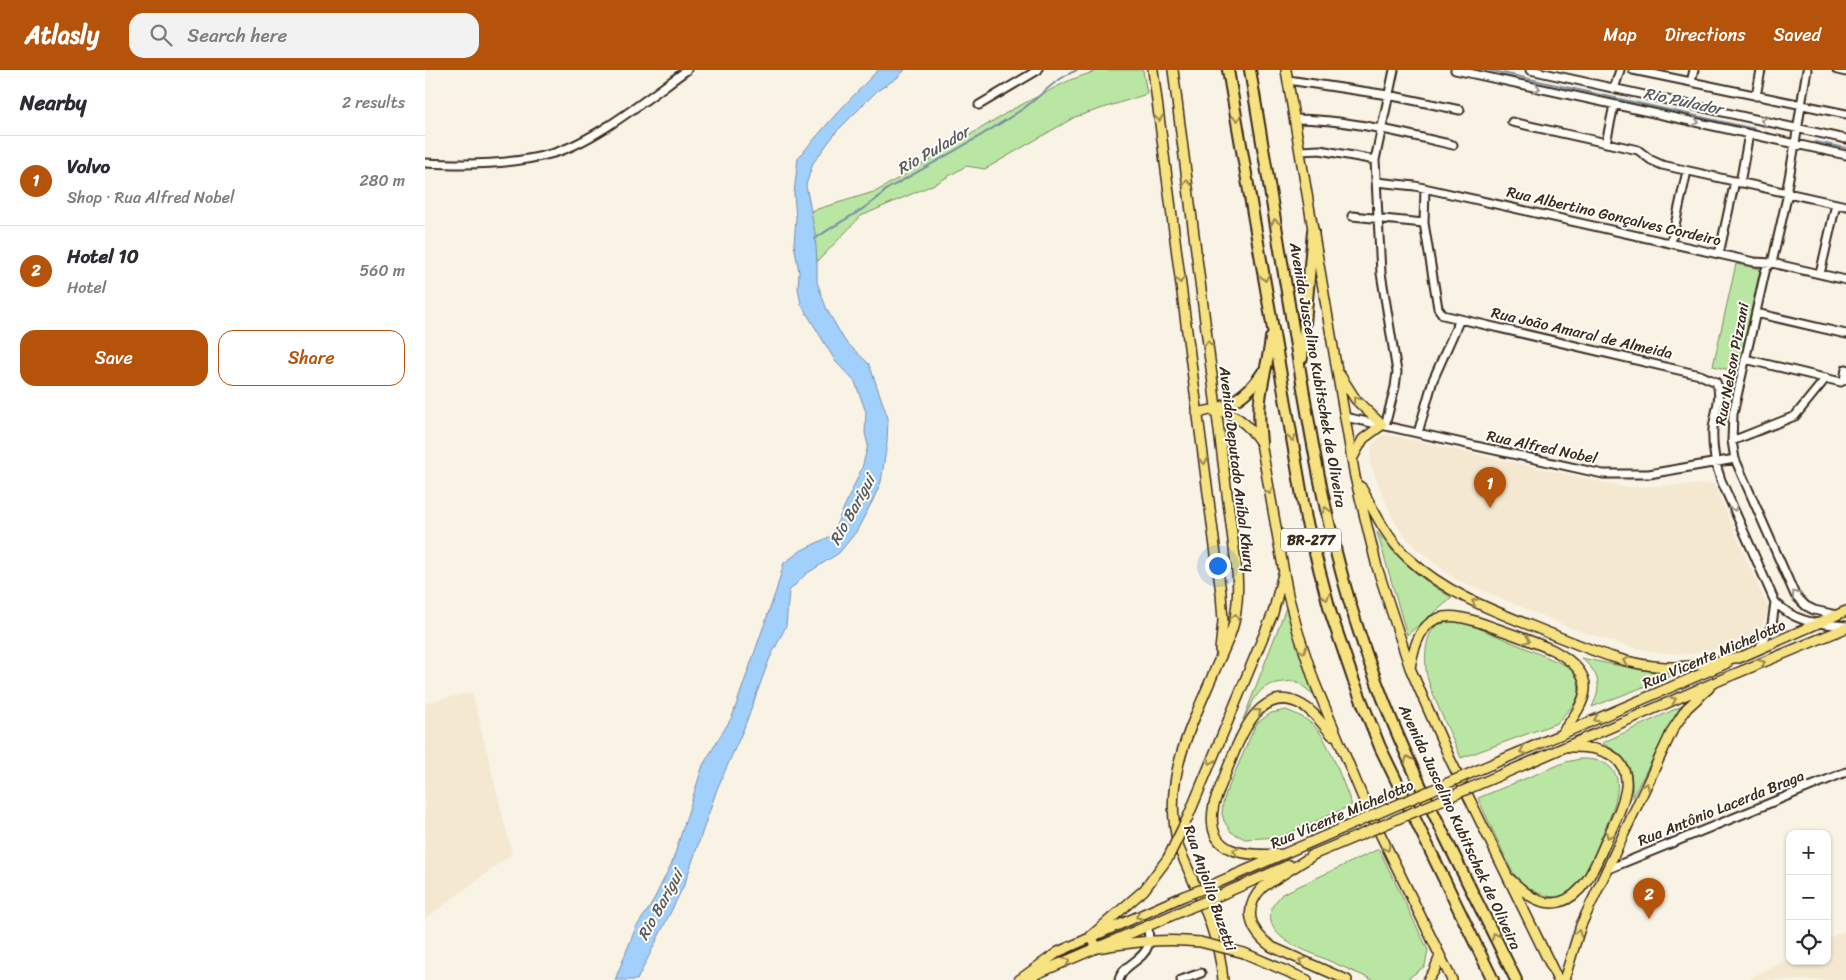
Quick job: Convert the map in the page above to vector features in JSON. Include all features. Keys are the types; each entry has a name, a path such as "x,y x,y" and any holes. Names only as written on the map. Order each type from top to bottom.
{"highway":[{"name":"BR-277","path":"1229,70 1306,518 1322,583 1340,642 1379,747 1493,980"},
{"name":"Avenida Juscelino Kubitschek de Oliveira","path":"1250,70 1318,471 1332,538 1350,605 1371,666 1413,770 1516,980"},
{"path":"1301,374 1313,231"},
{"path":"1261,443 1260,400 1269,354 1272,322"},
{"path":"1216,410 1232,403 1256,383 1264,369 1269,354"}],"main road":[{"name":"Avenida Deputado Aníbal Khury","path":"1153,70 1222,606 1218,663"},
{"name":"Avenida Deputado Aníbal Khury","path":"1173,70 1238,585 1233,625 1218,663"},
{"path":"1286,70 1355,477 1377,567 1410,668 1431,718 1505,875 1558,980"},
{"path":"1337,369 1356,400 1383,426 1363,439 1352,459"},
{"path":"1197,413 1216,410 1238,419 1247,426 1261,443 1292,612 1314,681 1365,803 1451,978"},
{"path":"1355,477 1380,523 1397,546 1423,571 1441,584 1475,603 1601,653 1637,664 1679,667 1744,656"},
{"path":"1284,569 1273,613 1188,817 1168,858 1144,890 1091,936 1097,948 1149,940 1200,942 1243,953 1307,980"},
{"name":"Rua Vicente Michelotto","path":"1021,980 1046,959 1091,936 1846,611"},
{"path":"1410,668 1415,646 1423,629 1434,620 1449,616 1479,622 1553,650 1563,655 1577,667 1585,682 1586,689 1579,710 1561,734"},
{"name":"Rua Vicente Michelotto","path":"1021,980 1846,627"},
{"name":"Rua Anjolilo Buzetti","path":"1218,663 1180,757 1174,782 1172,808 1175,834 1179,848 1213,930 1223,980"},
{"path":"1564,980 1577,936 1606,870 1680,717 1695,700 1717,681"},
{"path":"1284,854 1252,855 1236,852 1223,845 1214,831 1212,823 1214,804 1243,730 1251,717 1265,706 1278,701 1295,702 1310,710 1339,744"},
{"path":"1505,875 1532,898 1549,903 1558,902 1574,894 1582,887 1593,870 1620,810 1626,786 1623,768 1617,760 1603,750 1588,747 1564,747"},
{"path":"1315,854 1263,887 1257,894 1251,909 1253,926 1263,941 1271,947 1347,980"},
{"path":"1430,977 1440,956"},
{"path":"1430,977 1441,974 1451,978"}],"street":[{"path":"425,163 490,164 530,159 555,153 574,145 608,125 687,70"},
{"path":"979,105 1038,70"},
{"path":"1383,426 1395,387 1397,372 1381,273 1375,160 1394,70"},
{"path":"1455,70 1846,155"},
{"path":"1533,70 1846,139"},
{"path":"1614,88 1620,70"},
{"path":"1633,70 1846,114"},
{"path":"1691,82 1693,70"},
{"path":"1756,96 1761,70"},
{"name":"Rua Nelson Pizzani","path":"1807,70 1796,128 1796,144 1787,188 1788,193 1771,263 1765,272 1745,359 1733,414 1732,442 1735,459 1790,588 1806,606 1837,615"},
{"path":"1837,70 1846,72"},
{"path":"1287,80 1460,110"},
{"path":"1606,143 1614,105"},
{"path":"1294,119 1327,119 1381,128 1453,145"},
{"path":"1512,122 1641,150 1659,164 1846,206"},
{"path":"1719,254 1749,134"},
{"path":"1300,151 1320,150 1375,160"},
{"path":"1671,243 1687,171"},
{"name":"Rua Albertino Gonçalves Cordeiro","path":"1376,182 1425,188 1754,262 1771,263 1846,280"},
{"path":"1352,216 1423,223 1425,188"},
{"path":"1820,274 1835,204"},
{"name":"Rua João Amaral de Almeida","path":"1423,223 1437,308 1440,313 1700,375 1713,379 1716,382"},
{"path":"1756,313 1846,334"},
{"path":"1418,433 1433,380 1460,319"},
{"path":"1745,359 1842,382 1846,369"},
{"path":"1732,442 1795,416 1826,378"},
{"name":"Rua Nelson Pizzani","path":"1716,382 1719,390 1713,430 1716,463 1721,480 1775,602 1791,616 1806,622 1846,627"},
{"name":"Rua Alfred Nobel","path":"1345,417 1603,474 1649,474 1735,459"},
{"path":"1757,650 1772,625 1775,602"},
{"name":"Rua Antônio Lacerda Braga","path":"1606,870 1846,772"},
{"path":"1119,980 1125,968 1147,949 1149,940 1148,926"},
{"path":"1181,980 1201,974"}],"shaded area":[{"path":"1389,435 1624,487 1714,484 1769,610 1756,638 1693,654 1661,653 1630,647 1573,629 1453,578 1416,548 1393,519 1370,464 1372,445 1381,436"},
{"path":"472,692 512,854 425,919 425,703"},
{"path":"1846,930 1846,980 1747,980 1786,960 1786,965 1831,965 1831,937"}],"green space":[{"path":"1099,70 1143,70 1147,94 1075,117 985,169 966,166 937,183 861,216 817,262 811,211 877,191 1013,109 1070,80"},
{"path":"1736,264 1760,269 1738,372 1713,366"},
{"path":"1377,532 1393,552 1411,569 1452,598 1407,635"},
{"path":"1286,608 1313,694 1296,681 1267,686 1257,695 1243,720"},
{"path":"1456,620 1565,665 1574,672 1578,680 1579,694 1574,704 1557,723 1461,758 1431,690 1426,660 1428,639 1434,628"},
{"path":"1581,658 1619,666 1682,672 1592,707 1597,692 1597,680 1592,669"},
{"path":"1680,707 1632,798 1632,778 1627,764 1624,759 1602,743"},
{"path":"1286,710 1306,719 1321,734 1331,753 1352,805 1280,837 1245,839 1231,832 1224,821 1222,814 1226,793 1256,724 1271,713"},
{"path":"1580,759 1599,761 1607,765 1614,772 1617,779 1617,787 1614,806 1592,861 1581,881 1573,890 1564,895 1546,896 1529,888 1514,874 1478,798 1566,762"},
{"path":"1379,849 1428,950 1425,966 1406,980 1373,980 1295,946 1280,936 1271,920 1272,907 1282,894"}],"water":[{"name":"Rio Barigui","path":"878,70 905,70 897,78 877,91 837,131 813,163 806,185 815,233 817,282 827,310 845,341 869,364 888,418 887,443 881,482 856,532 839,553 806,574 789,591 786,626 769,660 744,728 717,789 685,883 637,980 615,980 636,927 650,907 672,863 703,765 732,717 784,563 802,550 831,536 862,468 868,445 865,433 866,412 855,382 836,362 801,304 798,288 799,272 794,244 796,218 794,194 798,158"}],"waterway":[{"name":"Rio Pulador","path":"815,239 871,203 887,189 1007,119 1056,82 1077,70"},
{"name":"Rio Pulador","path":"1489,70 1755,129"},
{"name":"Rio Pulador","path":"1815,142 1846,148"}],"place":[{"name":"Volvo","path":"1490,508"},
{"name":"Hotel 10","path":"1649,919"}]}
